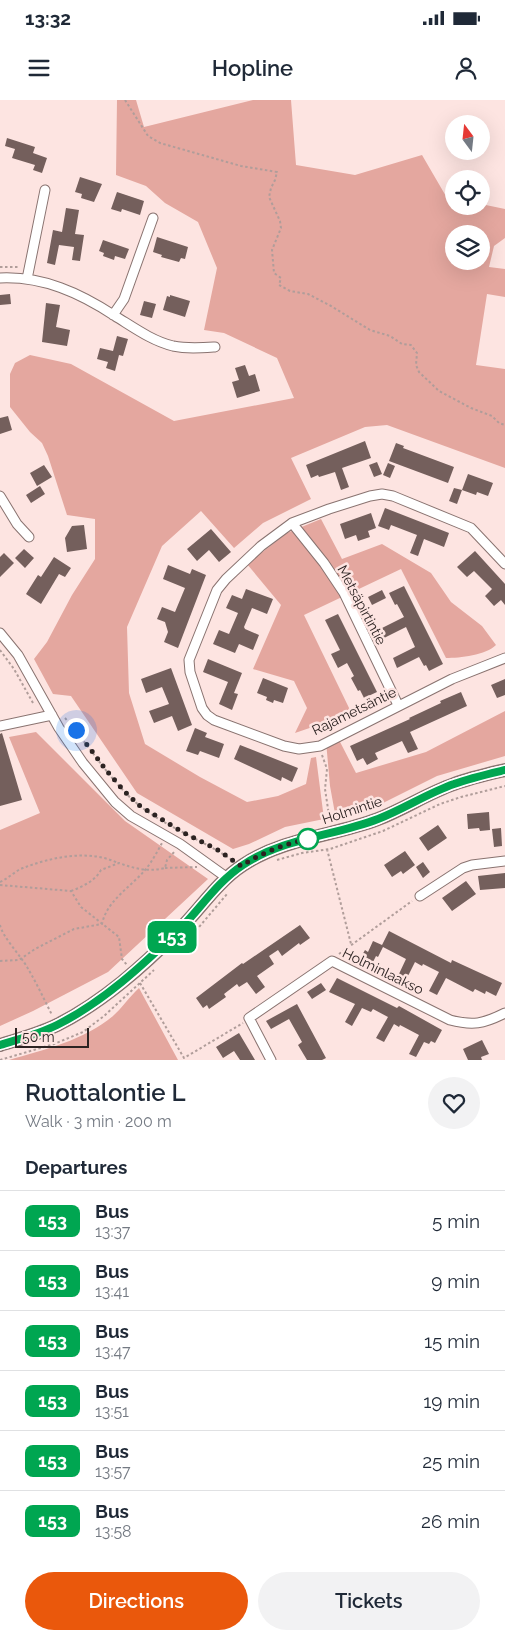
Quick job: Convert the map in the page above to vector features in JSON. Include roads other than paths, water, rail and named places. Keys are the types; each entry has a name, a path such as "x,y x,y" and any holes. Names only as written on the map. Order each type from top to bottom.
{"street":[{"path":"26,279 44,190"},
{"path":"113,315 124,299 153,218"},
{"path":"0,278 26,279 70,290 135,329 171,345 189,349 215,347"},
{"name":"Rajametsäntie","path":"505,564 471,528 393,496 382,494 370,496 329,509 292,524 240,564 218,590 191,654 189,667 202,708 207,715 214,720 284,746 299,749 320,746 452,679 505,658"},
{"path":"0,496 17,524 29,537"},
{"name":"Metsäpirtintie","path":"292,524 324,563 344,593 398,705"},
{"path":"0,632 18,655 52,715 83,763 115,802 131,816 180,844 226,878"},
{"path":"0,726 52,715"},
{"name":"Holmintie","path":"0,1045 56,1025 80,1012 133,972 181,928 226,878 254,858 294,842 331,834 378,819 454,784 505,770"},
{"path":"420,896 463,868 505,861"},
{"name":"Holminlaakso","path":"271,1060 248,1018 332,961 450,1020 465,1024 477,1024 505,1013"}]}
